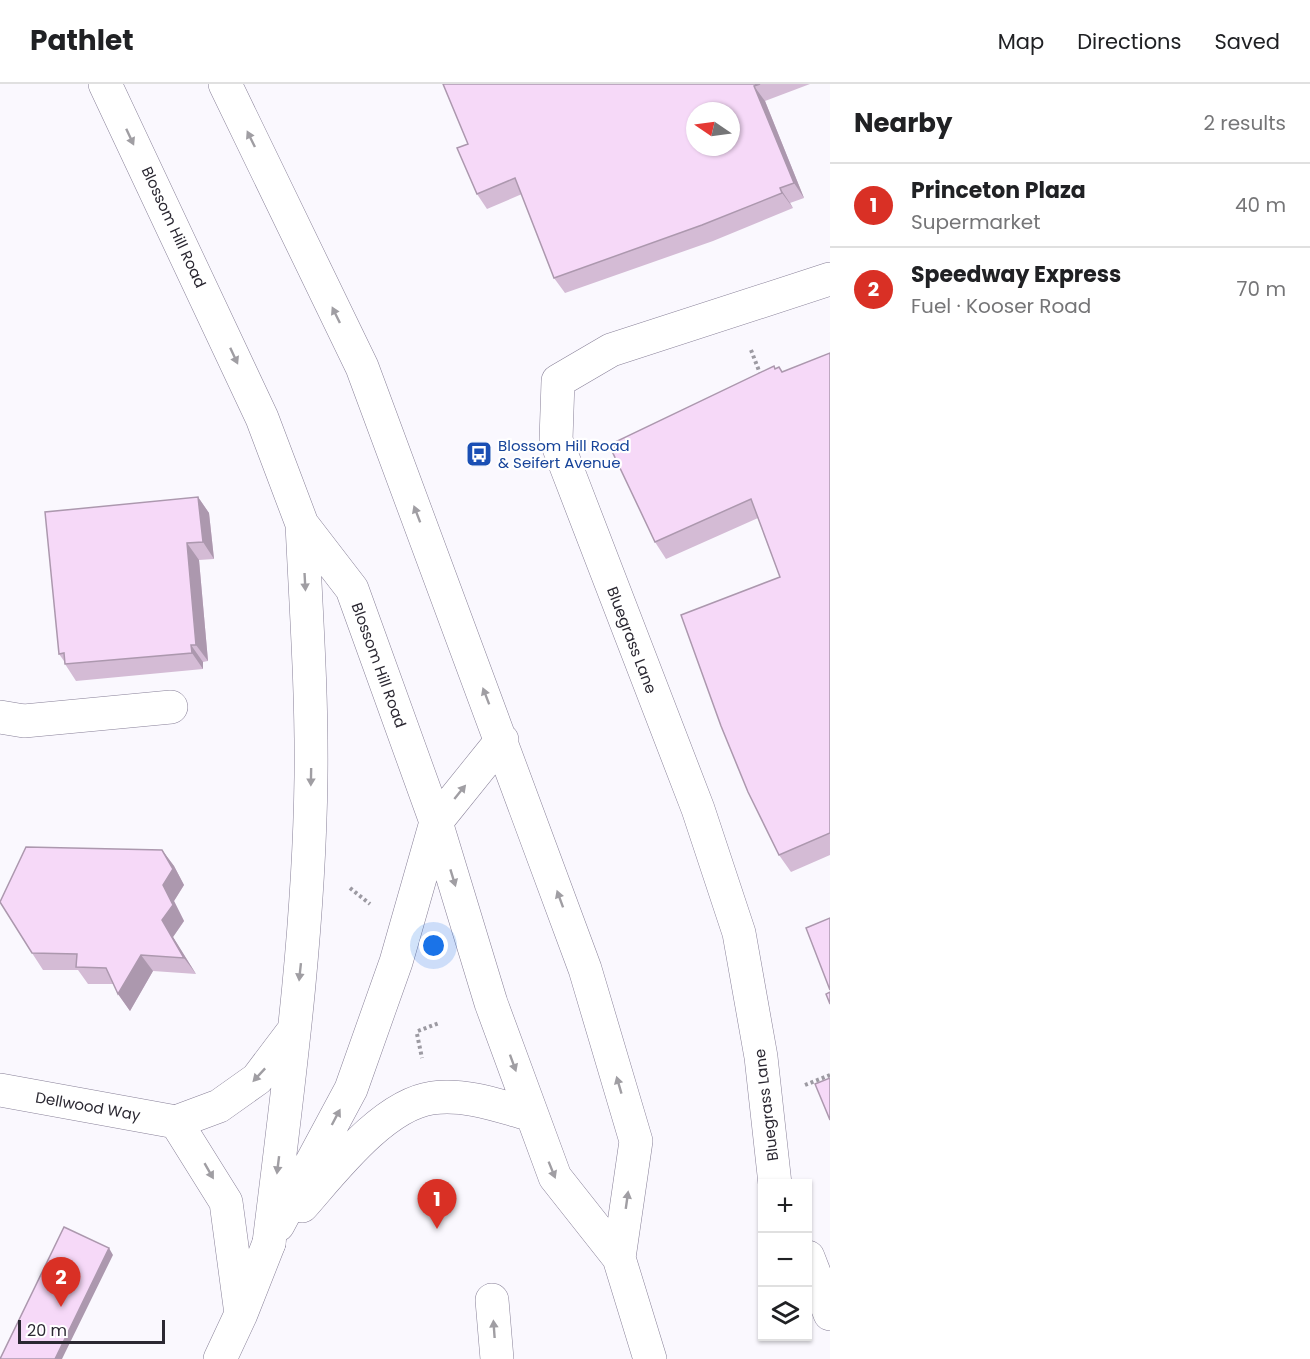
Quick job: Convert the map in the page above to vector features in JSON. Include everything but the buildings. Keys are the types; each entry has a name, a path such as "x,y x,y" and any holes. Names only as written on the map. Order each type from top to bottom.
{"main road":[{"name":"Blossom Hill Road","path":"105,84 262,418 302,524 352,589 436,822 492,1003 555,1178 619,1258 650,1359"},
{"name":"Blossom Hill Road","path":"225,84 362,367 585,969 636,1141 619,1258"},
{"name":"Bluegrass Lane","path":"774,1179 762,1057 739,933 698,809 556,440 558,381 610,350 830,279"},
{"path":"269,1243 296,1029 303,945 311,779 302,524"},
{"path":"0,717 24,721 171,707"},
{"path":"220,1359 241,1314 269,1243 351,1089 396,962 436,822 502,740"},
{"path":"241,1314 226,1202 176,1122 219,1106 257,1079 296,1029"},
{"name":"Dellwood Way","path":"0,1089 176,1122"},
{"path":"269,1243 369,1131 402,1110 430,1098 471,1098 531,1115"},
{"path":"812,1269 830,1314"},
{"path":"492,1300 497,1359"}],"path":[{"path":"736,310 765,386"},
{"path":"340,881 377,910"},
{"path":"414,1023 423,1061"},
{"path":"417,1032 439,1023"}],"place":[{"name":"Blossom Hill Road & Seifert Avenue","path":"479,454"},
{"name":"Princeton Plaza","path":"437,1229"},
{"name":"Speedway Express","path":"61,1307"}]}
